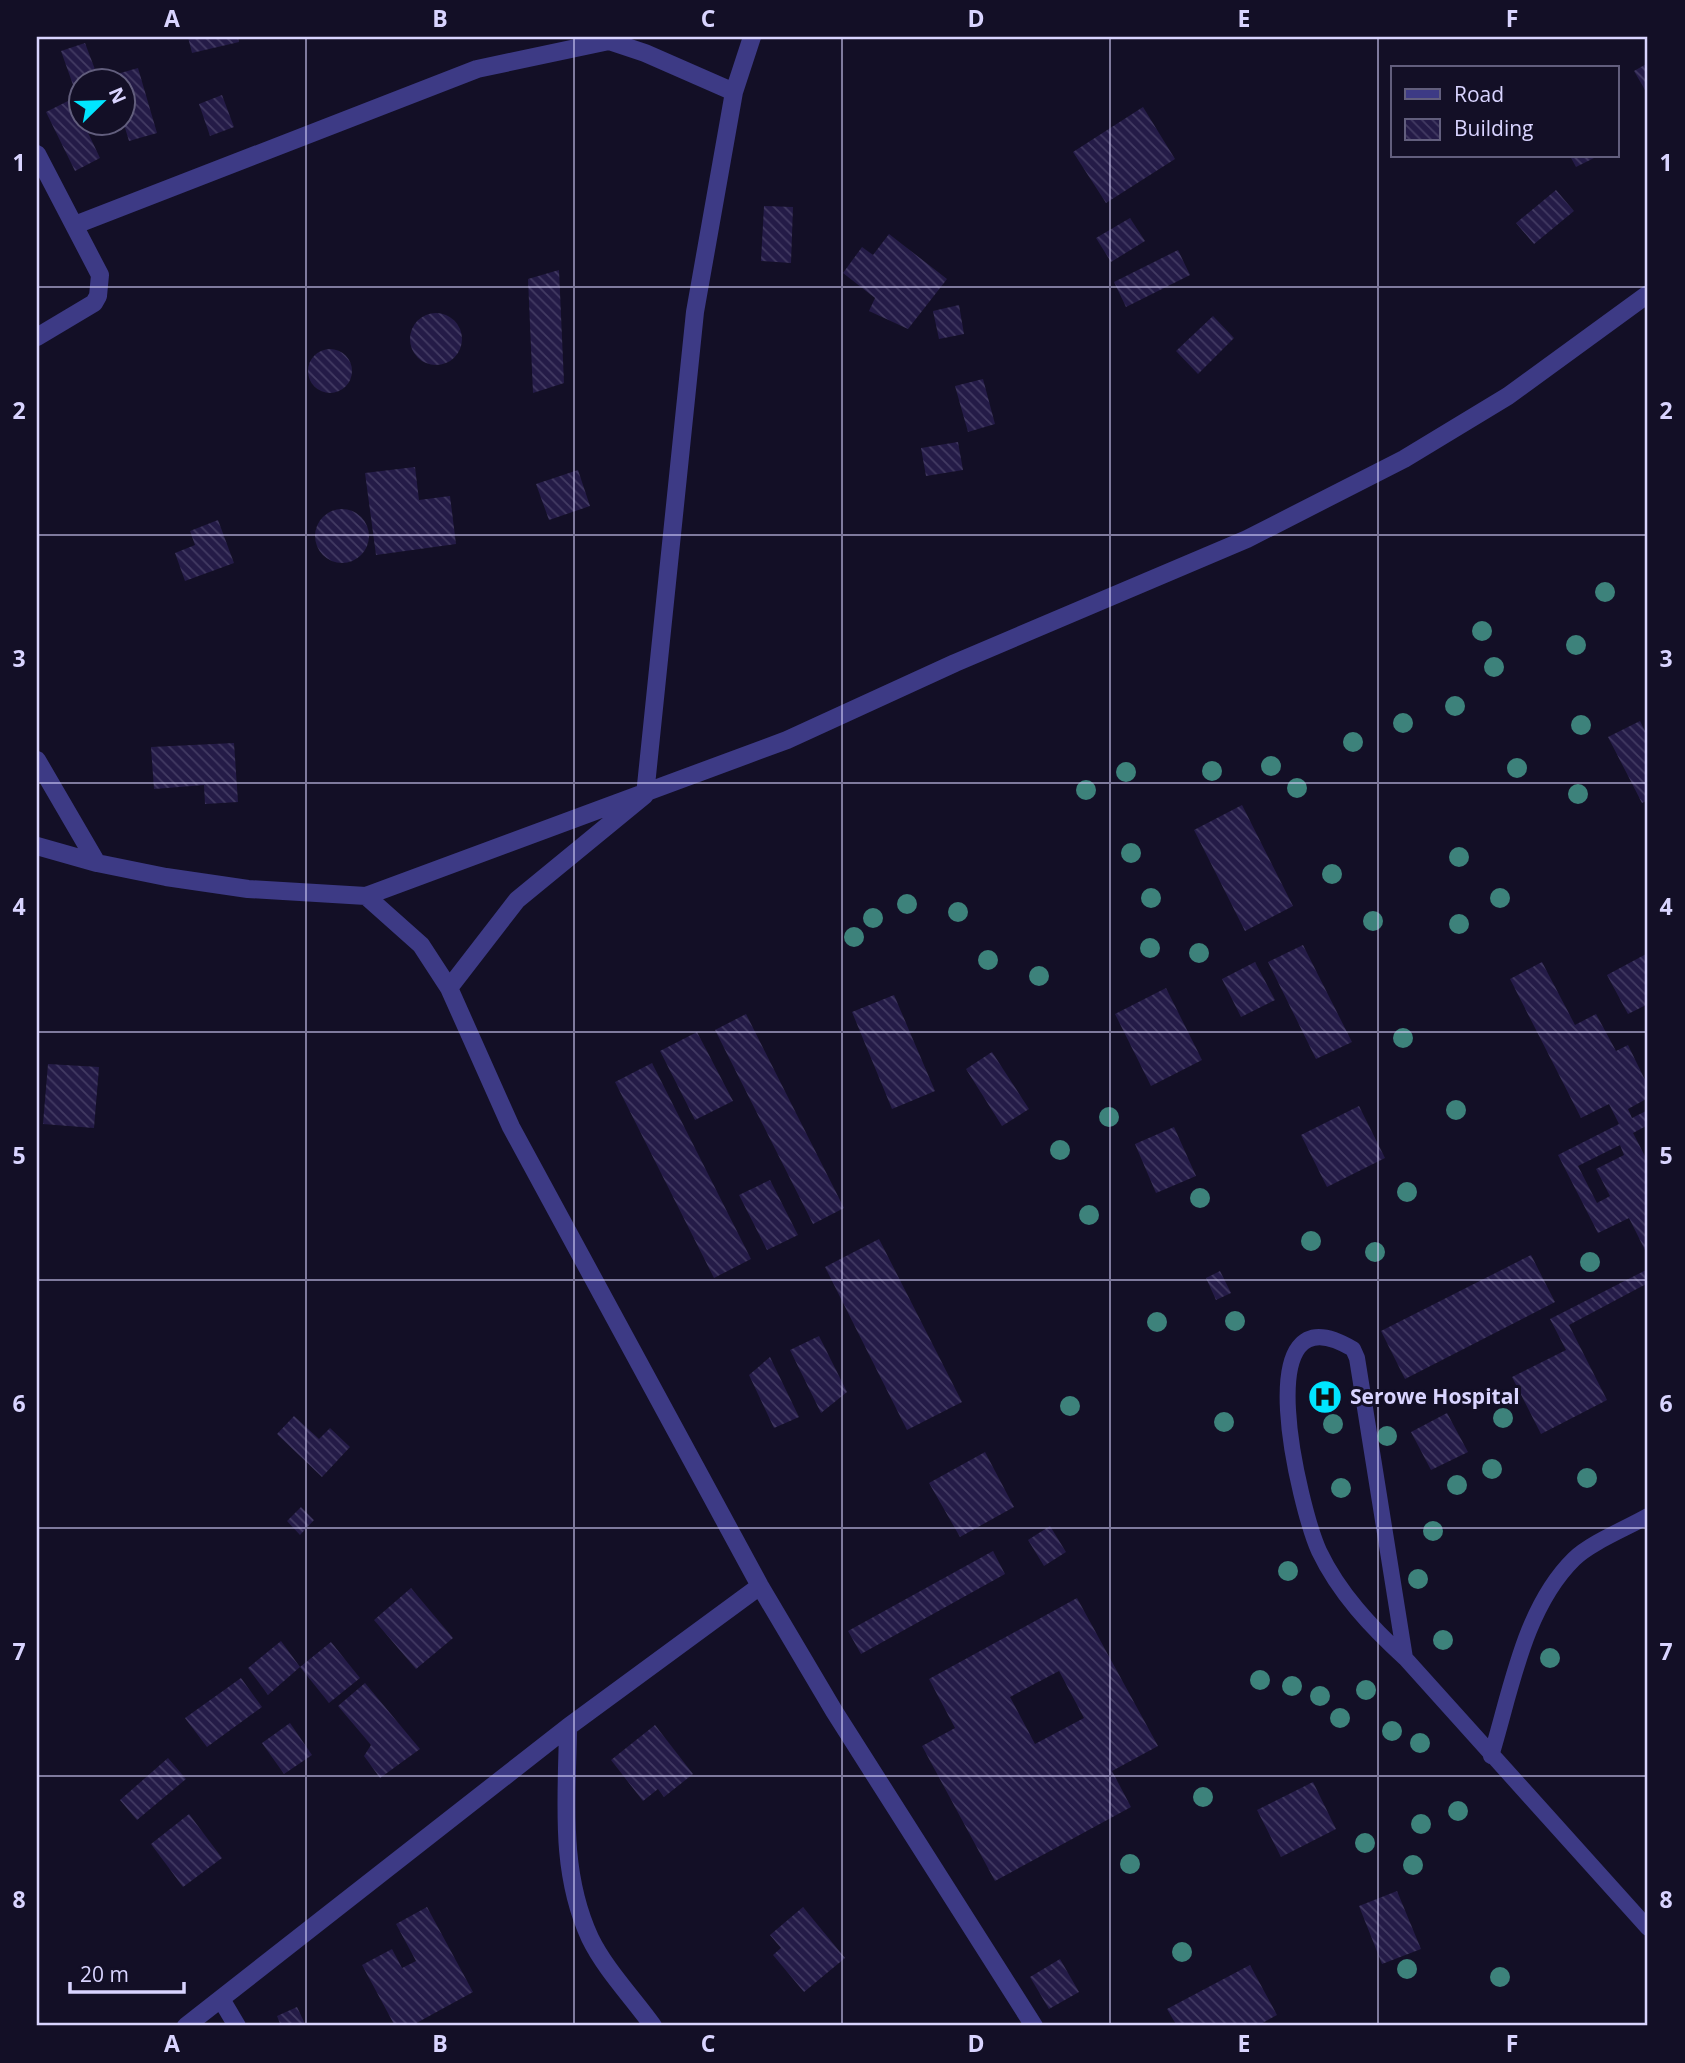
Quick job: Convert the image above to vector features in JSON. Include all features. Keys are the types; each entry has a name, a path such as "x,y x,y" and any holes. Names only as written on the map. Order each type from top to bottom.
{"street":[{"path":"449,988 517,900 645,795 695,312 734,92 752,37"},
{"path":"75,225 477,69 609,41 645,53 734,92"},
{"path":"37,154 100,275 98,296 94,303 37,337"},
{"path":"37,846 97,863 248,889 366,896 645,795 787,740 955,663 1247,539 1404,459 1508,396 1648,294"},
{"path":"37,760 97,863"},
{"path":"366,896 421,945 449,988 511,1127 760,1586 834,1711 1034,2026"},
{"path":"186,2026 568,1727 760,1586"},
{"path":"568,1727 567,1849 574,1897 591,1941 653,2026"},
{"path":"221,1999 237,2026"}],"lane":[{"path":"1405,1658 1357,1358 1353,1349 1332,1337 1310,1339 1295,1351 1288,1376 1287,1395 1303,1508 1320,1552 1343,1593 1648,1928"},
{"path":"1491,1756 1531,1626 1553,1584 1575,1557 1648,1516"}],"building":[{"path":"188,37 238,37 239,42 192,53"},
{"path":"85,43 94,66 66,66 61,51"},
{"path":"1648,63 1648,95 1634,71"},
{"path":"136,69 157,133 129,141 127,136 136,136"},
{"path":"222,95 234,127 210,136 199,104"},
{"path":"66,102 66,136 90,136 100,158 75,171 46,112"},
{"path":"1143,107 1175,159 1106,203 1073,152"},
{"path":"1571,158 1594,158 1576,167"},
{"path":"1556,190 1574,211 1534,244 1516,223"},
{"path":"764,206 793,207 791,263 761,261"},
{"path":"1130,218 1145,241 1111,262 1096,238"},
{"path":"889,234 947,279 908,329 869,311 875,298 843,273 862,247 873,255"},
{"path":"1178,250 1190,275 1126,307 1114,282"},
{"path":"559,270 564,383 533,393 528,279"},
{"path":"959,305 964,334 939,339 933,311"},
{"path":"436,313 455,320 462,339 455,358 436,365 417,358 410,339 417,320"},
{"path":"1213,316 1234,338 1198,374 1176,351"},
{"path":"330,349 339,350 346,355 351,362 351,380 346,387 339,392 330,393 321,392 314,387 309,380 308,371 309,362 314,355 321,350"},
{"path":"983,379 995,424 968,432 955,386"},
{"path":"958,442 963,470 926,476 921,448"},
{"path":"415,467 419,500 450,496 456,544 376,555 365,473"},
{"path":"578,470 590,506 549,520 536,484"},
{"path":"342,509 361,517 369,536 361,555 342,563 323,555 315,536 323,517"},
{"path":"218,520 234,563 185,581 175,553 195,545 190,531"},
{"path":"1640,721 1648,737 1648,800 1642,803 1608,737"},
{"path":"234,743 238,802 205,804 204,785 154,789 151,747"},
{"path":"1242,805 1293,906 1245,931 1194,830"},
{"path":"1303,945 1352,1042 1316,1059 1268,962"},
{"path":"1648,953 1648,1004 1628,1014 1607,975"},
{"path":"1255,962 1275,1000 1241,1017 1222,979"},
{"path":"1542,962 1575,1025 1596,1014 1616,1051 1628,1045 1648,1086 1648,1098 1628,1109 1632,1118 1648,1110 1648,1125 1633,1133 1648,1162 1646,1252 1629,1218 1598,1233 1558,1155 1619,1124 1609,1104 1581,1118 1510,979","holes":["1620,1145 1624,1155 1596,1169 1610,1196 1597,1203 1578,1166"]},
{"path":"1166,988 1202,1060 1151,1086 1115,1014"},
{"path":"894,995 935,1091 892,1109 852,1012"},
{"path":"746,1014 844,1208 813,1224 715,1030"},
{"path":"697,1032 733,1101 695,1120 660,1051"},
{"path":"992,1052 1029,1109 1002,1126 966,1069"},
{"path":"652,1063 751,1259 714,1278 615,1082"},
{"path":"48,1064 99,1067 94,1128 43,1124"},
{"path":"1359,1106 1385,1158 1327,1187 1301,1135"},
{"path":"1174,1127 1196,1176 1156,1193 1135,1144"},
{"path":"770,1180 798,1235 767,1250 739,1195"},
{"path":"879,1239 962,1402 907,1430 825,1267"},
{"path":"1531,1255 1555,1302 1405,1379 1381,1331"},
{"path":"1648,1269 1648,1283 1569,1325 1607,1400 1541,1434 1512,1377 1566,1350 1550,1319"},
{"path":"1220,1271 1231,1293 1216,1300 1206,1278"},
{"path":"819,1336 847,1392 821,1413 790,1350"},
{"path":"770,1357 799,1417 774,1428 749,1375"},
{"path":"1447,1413 1468,1452 1431,1470 1411,1432"},
{"path":"294,1416 319,1439 330,1428 350,1447 322,1477 277,1434"},
{"path":"985,1452 1014,1507 960,1537 929,1483"},
{"path":"301,1507 314,1520 300,1535 287,1521"},
{"path":"1050,1526 1066,1552 1044,1566 1028,1540"},
{"path":"993,1551 1005,1574 861,1654 848,1631"},
{"path":"411,1588 453,1638 416,1669 374,1620"},
{"path":"1077,1598 1158,1746 1112,1771 1131,1807 995,1881 922,1746 955,1728 929,1679","holes":["1059,1671 1084,1718 1035,1744 1010,1697"]},
{"path":"281,1641 300,1667 268,1695 248,1668"},
{"path":"331,1642 360,1678 329,1703 300,1667"},
{"path":"241,1678 262,1707 207,1747 185,1718"},
{"path":"365,1683 420,1749 380,1778 364,1756 371,1745 338,1706"},
{"path":"290,1723 312,1755 284,1774 262,1743"},
{"path":"655,1725 693,1774 664,1797 658,1789 643,1801 611,1760"},
{"path":"168,1758 186,1779 137,1820 120,1800"},
{"path":"1313,1782 1336,1829 1281,1857 1257,1810"},
{"path":"189,1814 222,1858 183,1887 151,1844"},
{"path":"1397,1891 1421,1949 1382,1964 1359,1906"},
{"path":"427,1907 473,1992 411,2026 395,2026 362,1965 392,1949 402,1968 416,1961 396,1924"},
{"path":"803,1907 845,1958 804,1992 773,1955 781,1948 770,1935"},
{"path":"1060,1959 1079,1992 1049,2009 1030,1977"},
{"path":"1250,1965 1277,2015 1257,2026 1177,2026 1167,2009"},
{"path":"297,2007 306,2026 281,2026 277,2016"}],"place":[{"name":"Serowe Hospital","path":"1325,1397"}]}
